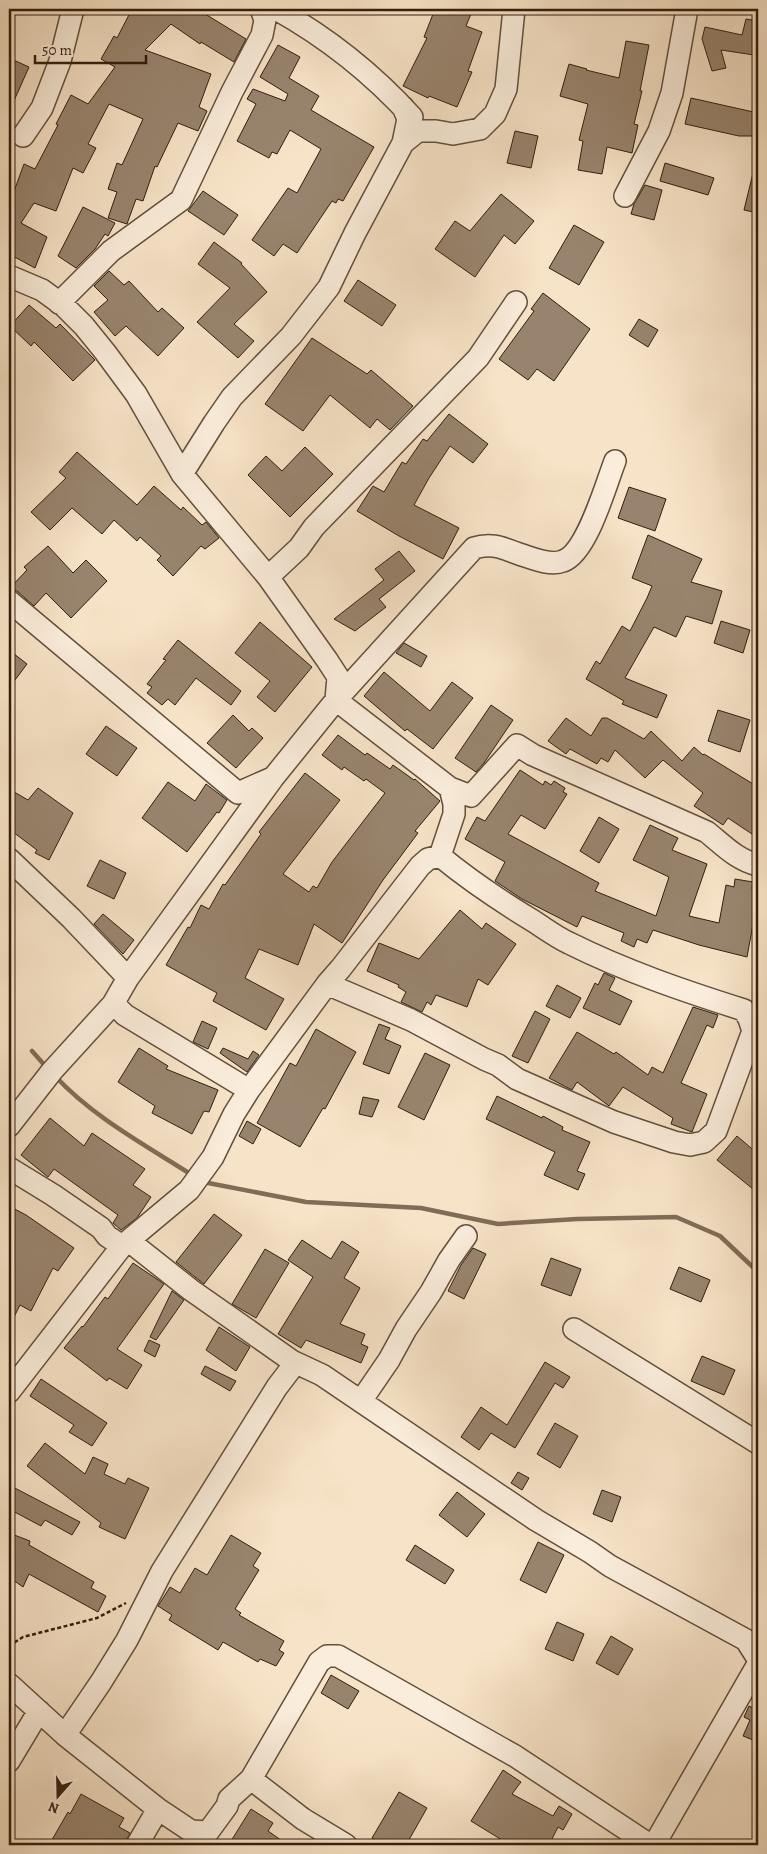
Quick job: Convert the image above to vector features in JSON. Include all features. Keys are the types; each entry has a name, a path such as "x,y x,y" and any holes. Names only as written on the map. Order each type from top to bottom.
{"street":[{"path":"23,136 42,108 60,61 73,9"},
{"path":"59,303 111,251 181,200 232,92 262,35 265,20 261,9"},
{"path":"276,9 301,22 336,47 376,79 414,120 436,131"},
{"path":"402,143 418,131 436,131 453,134 480,129 495,114 506,89 514,9"},
{"path":"625,196 659,131 669,100 687,9"},
{"path":"182,474 232,397 291,336 329,287 402,143 408,119 403,107"},
{"path":"9,276 42,290 84,326 136,394 182,474 268,577 327,660 338,678 336,700"},
{"path":"268,577 298,548 314,527 478,358 516,302"},
{"path":"9,1126 50,1074 113,1004 128,978 273,778 336,700 474,548 486,545 544,562 562,562 574,555 590,528 615,461"},
{"path":"9,600 238,793 273,778"},
{"path":"336,700 450,788 471,796"},
{"path":"454,814 517,745 532,756 707,832 729,851 744,860 758,865"},
{"path":"440,856 454,814 454,804 450,788"},
{"path":"326,984 411,1020 498,1065 517,1079 614,1122 674,1142 690,1145 704,1142 716,1131 751,1042 753,1031 744,1010 678,989 623,968 568,943 487,892 440,856"},
{"path":"9,1392 126,1243 189,1190 208,1164 249,1090 326,984 341,968 420,866 428,859 440,856"},
{"path":"9,859 72,918 128,978"},
{"path":"113,1004 125,1015 249,1090"},
{"path":"9,1168 101,1228 107,1236 126,1243 292,1361 322,1375 536,1520 649,1588 726,1627 746,1640 758,1659"},
{"path":"361,1401 389,1360 406,1329 466,1236"},
{"path":"574,1329 758,1443"},
{"path":"65,1735 122,1648 162,1571 277,1387 290,1370 292,1361"},
{"path":"9,1684 65,1735 158,1809 198,1838 208,1832 229,1800 251,1779 319,1662 327,1656 338,1656 516,1756 650,1845"},
{"path":"654,1845 758,1664"},
{"path":"9,1761 39,1711"},
{"path":"251,1779 303,1819 346,1845"},
{"path":"137,1845 158,1809"}],"path":[{"path":"9,1646 23,1637 97,1618 129,1601"}],"building":[{"path":"132,9 197,9 246,39 234,62 201,42 200,44 171,24 145,50 211,74 199,107 207,111 198,131 178,123 157,167 155,166 143,201 136,199 127,224 108,218 117,192 108,189 117,163 122,165 143,119 109,104 88,144 96,148 83,173 73,168 56,211 34,203 21,223 47,237 35,268 9,254 9,205 24,164 35,169 71,95 88,104 115,67 101,59 114,36 117,38"},
{"path":"435,9 473,9 466,26 482,32 468,71 472,72 457,107 429,96 428,98 403,86 427,38 424,37"},
{"path":"746,19 758,21 754,55 721,50 726,68 712,71 702,39 705,27 742,35"},
{"path":"626,41 649,45 640,91 642,91 634,124 638,125 632,153 607,147 602,174 578,170 583,141 579,140 588,104 560,96 569,64 619,78"},
{"path":"278,45 300,57 289,78 319,96 311,110 374,147 343,201 338,199 336,203 332,201 297,253 283,244 274,256 252,240 288,188 297,193 321,149 290,130 277,154 272,152 269,158 237,141 256,104 247,99 253,89 285,101 288,94 260,77"},
{"path":"9,58 29,67 9,112"},
{"path":"691,98 758,113 758,136 739,136 685,124"},
{"path":"515,131 538,136 531,168 507,163"},
{"path":"665,163 714,178 708,195 660,181"},
{"path":"754,169 758,169 758,213 744,210"},
{"path":"645,185 662,190 654,220 631,214 634,204"},
{"path":"203,191 238,215 224,235 188,211"},
{"path":"501,194 534,221 515,244 504,235 475,277 435,249 455,221 470,231"},
{"path":"83,207 115,223 108,236 105,234 95,249 76,268 58,256"},
{"path":"574,225 604,242 579,285 549,268"},
{"path":"214,242 242,263 267,292 234,324 254,341 238,358 197,322 230,288 198,264"},
{"path":"109,271 124,285 129,281 158,312 162,308 184,328 158,356 126,326 115,336 94,312 108,300 94,286"},
{"path":"358,280 396,305 382,326 344,301"},
{"path":"543,293 590,329 554,381 537,369 528,380 499,359 534,311 531,309"},
{"path":"29,305 56,328 60,324 95,360 73,381 34,342 31,346 10,326"},
{"path":"639,319 658,330 648,347 629,335"},
{"path":"312,338 367,374 371,370 413,406 390,430 377,419 370,428 330,395 303,431 265,404"},
{"path":"449,414 488,444 473,463 450,446 414,505 459,528 443,559 357,511 373,486 384,492 402,462 406,464 423,439 427,441"},
{"path":"305,447 333,474 290,517 248,475 266,456 282,471"},
{"path":"77,452 137,505 154,486 181,510 183,507 202,525 206,522 219,538 205,549 201,546 173,576 157,560 161,556 140,537 137,541 114,520 102,534 72,508 50,530 31,512 66,478 59,472"},
{"path":"629,487 666,499 655,531 618,518"},
{"path":"648,535 702,559 691,582 722,591 712,624 686,616 676,637 654,627 625,678 667,695 657,718 622,704 624,701 586,679 596,661 600,664 622,626 630,631 647,598 652,586 632,578"},
{"path":"48,546 73,573 86,560 107,581 71,618 46,593 34,606 17,591 9,589 27,570 24,567"},
{"path":"399,551 415,571 379,599 386,607 355,631 334,619 384,580 375,569"},
{"path":"721,621 750,630 743,653 714,643"},
{"path":"260,622 312,667 275,712 257,697 270,681 235,653"},
{"path":"178,640 241,691 231,705 196,678 175,705 168,699 162,705 147,693 152,687 147,684 166,660 163,659"},
{"path":"404,643 427,656 421,667 396,653"},
{"path":"9,650 27,664 9,688"},
{"path":"384,672 430,711 452,682 473,698 433,749 407,729 405,731 364,696"},
{"path":"491,705 513,720 476,772 455,758"},
{"path":"718,710 750,720 740,752 708,741"},
{"path":"233,715 249,731 252,728 263,738 236,768 207,743"},
{"path":"566,718 591,736 602,718 607,718 644,739 651,731 682,761 694,747 703,755 758,787 758,838 728,818 723,825 694,806 703,793 663,760 645,778 615,750 608,762 601,758 597,764 570,749 566,754 548,741"},
{"path":"106,726 137,748 117,776 86,754"},
{"path":"338,735 365,755 367,753 390,769 393,765 415,779 440,801 415,831 418,833 383,880 342,943 314,924 298,965 259,949 245,978 284,999 266,1030 213,1001 217,993 166,965 188,927 190,928 201,905 209,909 223,884 225,885 261,834 259,832 305,773 340,800 283,874 309,892 313,886 317,888 332,862 385,793 366,779 364,781 344,767 342,770 322,755"},
{"path":"520,770 543,785 545,781 551,785 554,781 565,788 563,792 567,794 545,829 521,815 508,834 599,883 595,891 656,916 669,877 633,860 650,825 678,838 672,850 707,864 689,916 719,923 726,885 734,887 735,879 753,882 752,889 758,891 758,897 747,957 699,945 653,930 647,943 637,939 634,947 621,941 624,933 582,916 577,927 522,899 495,881 505,862 465,839 477,817 485,821"},
{"path":"168,782 195,801 206,784 227,800 219,813 217,812 187,852 142,818"},
{"path":"38,788 73,813 49,860 35,853 37,850 9,829 9,789 28,800"},
{"path":"599,817 619,829 599,863 580,851"},
{"path":"100,860 126,873 114,899 87,886"},
{"path":"460,910 482,929 486,923 516,944 488,985 478,979 467,1007 436,995 431,1005 427,1002 422,1012 401,1002 406,992 398,987 399,985 367,971 379,943 419,959"},
{"path":"103,914 134,940 123,954 94,924"},
{"path":"604,973 615,978 609,990 632,1001 620,1025 583,1008 595,983 598,985"},
{"path":"557,985 581,998 570,1018 546,1006"},
{"path":"693,1007 718,1015 713,1028 707,1025 681,1083 707,1094 692,1132 671,1124 673,1118 623,1087 609,1106 577,1082 572,1090 549,1078 577,1032 614,1054 616,1052 648,1075 652,1067 663,1073"},
{"path":"535,1011 550,1019 528,1063 512,1056"},
{"path":"202,1021 217,1028 208,1049 193,1042"},
{"path":"379,1024 390,1028 385,1039 401,1046 389,1074 363,1064"},
{"path":"316,1029 356,1052 325,1109 323,1108 300,1147 257,1123 290,1063 296,1066"},
{"path":"139,1048 168,1066 166,1069 218,1090 209,1112 204,1111 192,1134 152,1113 155,1106 118,1082"},
{"path":"223,1048 248,1059 253,1051 259,1055 247,1072 220,1053"},
{"path":"425,1053 450,1065 424,1120 398,1107"},
{"path":"497,1096 542,1118 543,1116 563,1127 562,1130 590,1142 577,1171 585,1174 578,1190 544,1175 555,1152 486,1119"},
{"path":"363,1097 379,1100 372,1117 359,1114"},
{"path":"50,1118 84,1146 92,1133 145,1169 133,1185 151,1197 137,1218 121,1230 113,1223 118,1215 54,1169 48,1177 21,1155"},
{"path":"247,1121 261,1129 253,1144 239,1136"},
{"path":"737,1136 758,1154 758,1193 717,1160"},
{"path":"9,1206 26,1215 74,1248 58,1271 53,1268 31,1311 20,1305 9,1327"},
{"path":"214,1214 242,1235 204,1284 176,1262"},
{"path":"302,1240 331,1259 342,1241 359,1252 344,1278 360,1288 340,1324 365,1334 361,1344 368,1347 361,1363 306,1340 301,1348 278,1334 313,1277 288,1260"},
{"path":"473,1248 486,1254 464,1299 448,1291 461,1265"},
{"path":"265,1249 289,1263 256,1318 232,1304"},
{"path":"551,1258 581,1269 571,1296 541,1285"},
{"path":"133,1263 164,1284 117,1349 142,1365 127,1389 109,1378 107,1381 64,1348 83,1327 105,1297 108,1299"},
{"path":"679,1267 710,1280 701,1302 670,1289"},
{"path":"172,1291 184,1300 156,1340 150,1337"},
{"path":"219,1327 250,1347 236,1371 206,1350"},
{"path":"149,1340 160,1345 155,1357 144,1351"},
{"path":"702,1356 735,1370 724,1395 691,1381"},
{"path":"545,1362 570,1377 563,1388 555,1383 515,1448 491,1433 479,1450 461,1437 481,1407 507,1425"},
{"path":"205,1366 236,1381 230,1391 201,1374"},
{"path":"41,1379 107,1423 92,1446 69,1432 74,1425 30,1396"},
{"path":"555,1423 578,1436 560,1468 537,1454"},
{"path":"45,1443 85,1474 93,1457 108,1464 104,1474 125,1484 128,1478 149,1488 125,1539 99,1527 101,1523 27,1466"},
{"path":"518,1472 529,1478 522,1490 511,1483"},
{"path":"9,1485 80,1522 72,1535 45,1520 41,1526 9,1509"},
{"path":"602,1490 621,1497 612,1522 593,1514"},
{"path":"457,1492 485,1514 467,1537 439,1515"},
{"path":"9,1533 30,1541 29,1545 94,1582 91,1588 106,1596 98,1612 29,1574 23,1587 9,1577"},
{"path":"231,1535 261,1553 253,1566 259,1570 235,1609 241,1613 239,1615 284,1641 279,1650 284,1653 276,1666 260,1659 258,1662 223,1642 218,1650 169,1620 172,1615 158,1606 170,1587 180,1593 195,1568 207,1575"},
{"path":"538,1542 564,1555 546,1593 520,1580"},
{"path":"415,1545 454,1570 445,1584 406,1560"},
{"path":"557,1622 584,1634 573,1661 545,1649"},
{"path":"611,1636 633,1649 618,1675 596,1663"},
{"path":"331,1675 359,1691 348,1709 321,1693"},
{"path":"758,1701 758,1742 743,1736 750,1720 744,1717 749,1706 755,1709"},
{"path":"503,1770 521,1782 512,1794 553,1816 559,1806 572,1814 563,1830 558,1827 549,1845 510,1845 471,1821"},
{"path":"399,1792 427,1808 406,1845 385,1845 372,1838"},
{"path":"81,1794 124,1818 119,1827 130,1833 124,1845 49,1845"},
{"path":"251,1809 273,1823 268,1831 288,1845 237,1845 231,1841"}],"waterway":[{"path":"32,1051 48,1069"},
{"path":"55,1076 86,1105 192,1175"},
{"path":"203,1182 306,1202 421,1208 498,1224 577,1219 676,1217 720,1236 758,1272"}]}
